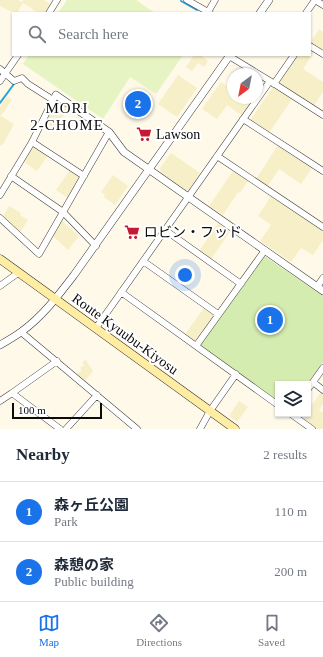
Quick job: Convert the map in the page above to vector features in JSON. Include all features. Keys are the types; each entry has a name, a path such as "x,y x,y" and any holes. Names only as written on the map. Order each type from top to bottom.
{"main road":[{"name":"Route Kyuubu-Kiyosu","path":"0,259 235,429"}],"street":[{"path":"187,0 209,12 215,0"},
{"path":"261,12 269,0"},
{"path":"307,12 315,0 323,5"},
{"path":"49,12 54,1"},
{"path":"311,47 323,54"},
{"path":"0,81 17,56"},
{"path":"0,345 21,332 38,318 55,299 96,246 229,56 323,115"},
{"path":"96,328 243,119 293,56"},
{"path":"0,69 14,81 22,78 28,84 54,97 109,132 124,152 320,289 323,278"},
{"path":"0,195 32,142 54,97"},
{"path":"243,119 323,171"},
{"path":"0,218 39,254 109,132"},
{"path":"32,142 84,176"},
{"path":"217,156 323,227"},
{"path":"11,176 63,212 96,246"},
{"path":"165,230 241,284"},
{"path":"196,346 264,250"},
{"path":"143,261 218,314"},
{"path":"0,286 18,273"},
{"path":"122,292 275,403"},
{"path":"21,332 138,429"},
{"path":"0,400 56,361"},
{"path":"311,385 323,368"},
{"path":"200,429 210,411 236,374"},
{"path":"313,382 323,390"},
{"path":"12,393 60,429"},
{"path":"66,429 97,395"},
{"path":"295,417 312,429"}],"shaded area":[{"path":"0,0 18,0 22,2 23,0 44,0 51,6 48,12 36,12 23,3 18,12 12,12 0,6"},
{"path":"319,29 323,32 323,52 311,44"},
{"path":"311,50 314,52 303,69 323,82 323,91 314,106 277,83 295,56 311,56"},
{"path":"193,56 201,56 208,61 204,67 198,63 192,71 186,67"},
{"path":"178,75 197,88 177,117 158,104"},
{"path":"221,82 227,86 227,104 249,104 241,115 227,105 217,119 202,109"},
{"path":"273,87 292,99 269,133 250,120 261,104 263,104 263,101"},
{"path":"7,97 12,100 1,116 14,124 3,144 0,146 0,107"},
{"path":"56,100 68,107 57,129 45,123"},
{"path":"278,145 312,168 301,184 279,169 267,187 256,179"},
{"path":"35,146 48,155 37,171 24,162 32,147"},
{"path":"171,153 200,173 189,190 186,190 161,173 160,168"},
{"path":"70,170 80,178 68,198 56,190"},
{"path":"233,171 248,181 240,193 238,192 223,215 209,206"},
{"path":"113,175 128,186 115,205 104,197 105,195 101,192"},
{"path":"271,196 323,231 323,240 313,255 301,248 291,262 260,241 271,225 258,216"},
{"path":"9,206 21,213 20,215 28,220 19,234 2,218"},
{"path":"62,221 79,236 68,250 53,236"},
{"path":"218,223 230,232 211,259 199,251"},
{"path":"204,308 213,314 213,317 197,340 194,341 185,334"},
{"path":"86,360 93,371 85,381 77,374 82,370 80,368 84,365 82,362"},
{"path":"321,392 323,393 323,404 319,410 323,413 323,429 316,429 300,417 311,417 312,405"},
{"path":"239,401 248,407 237,422 229,416"}],"green space":[{"path":"67,0 136,0 154,12 59,12"},
{"path":"28,56 182,56 156,94 130,77 103,119 23,64"},
{"path":"263,257 266,257 323,296 323,362 309,381 275,381 275,399 201,346 201,343"}],"waterway":[{"path":"181,1 197,10"},
{"path":"0,103 14,84"}],"place":[{"name":"森憩の家","path":"138,104"},
{"name":"Lawson","path":"144,134"},
{"name":"ロビン・フッド","path":"132,232"},
{"name":"森ヶ丘公園","path":"270,320"}],"district":[{"name":"MORI 2-CHOME","path":"67,116"}]}
